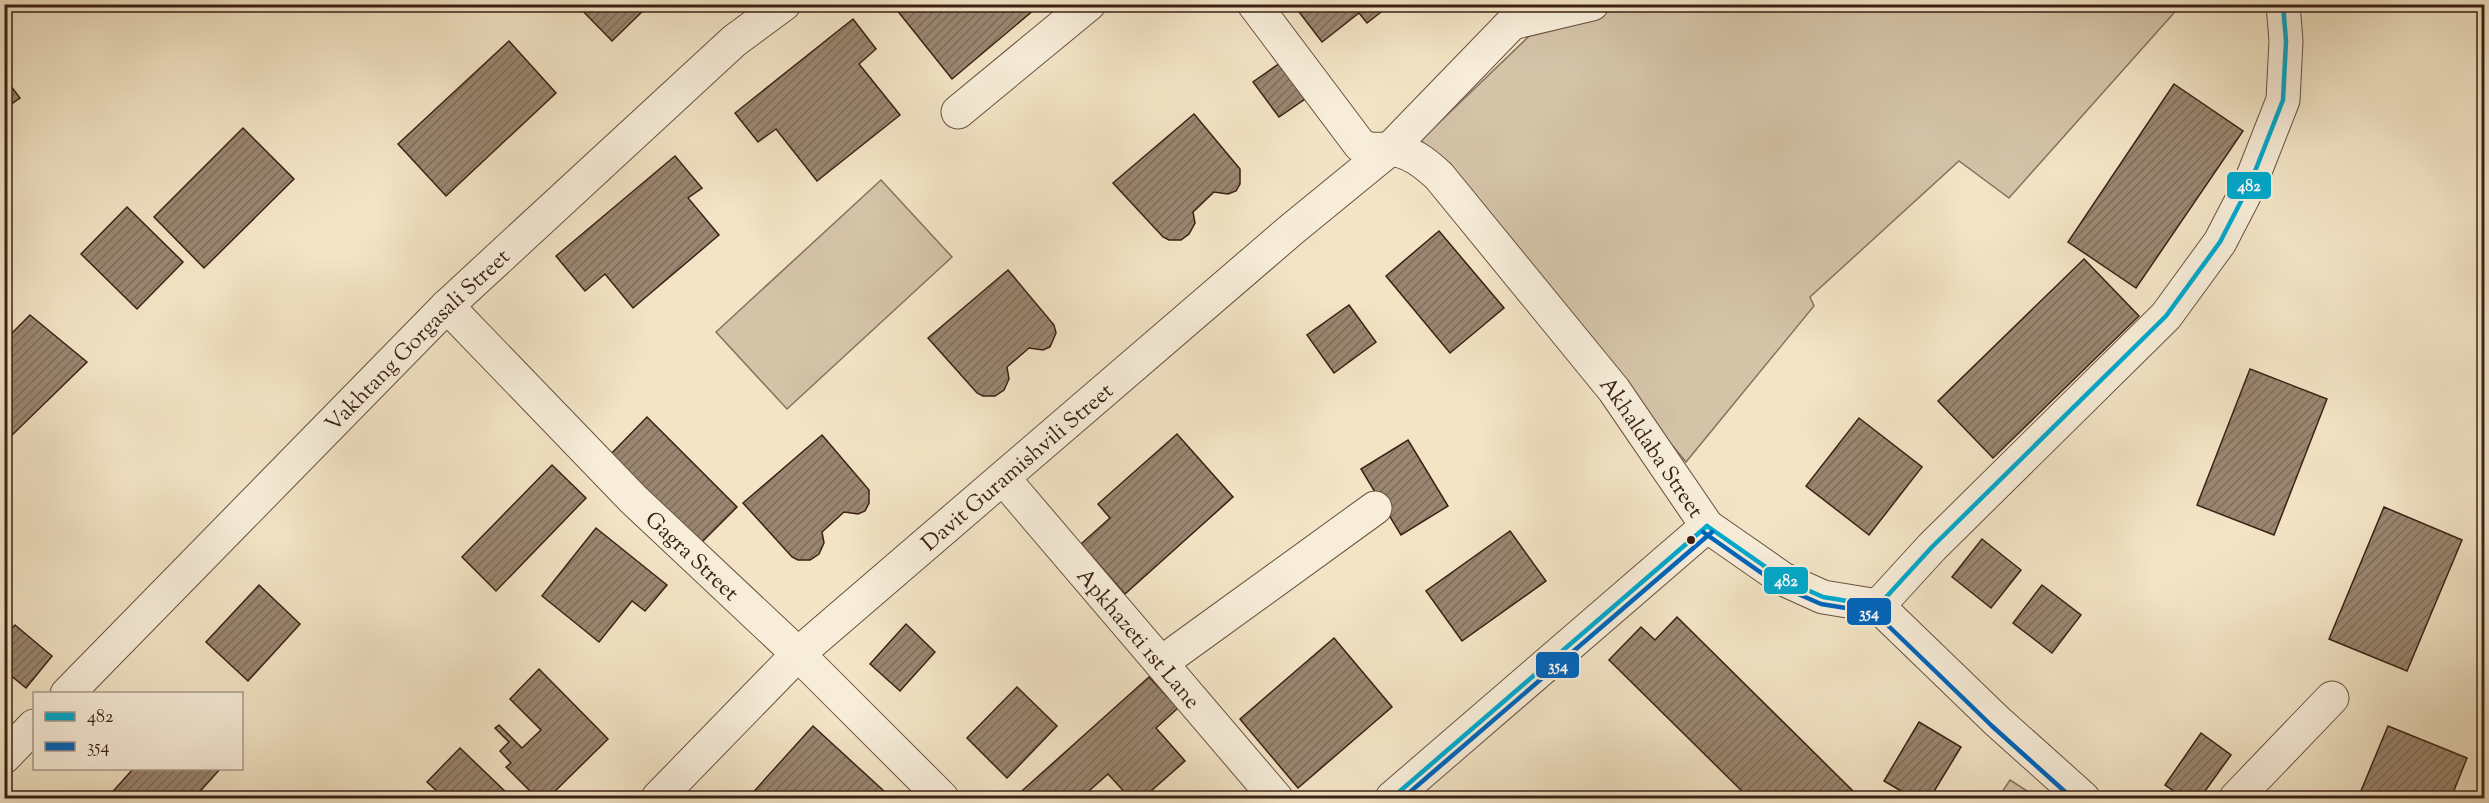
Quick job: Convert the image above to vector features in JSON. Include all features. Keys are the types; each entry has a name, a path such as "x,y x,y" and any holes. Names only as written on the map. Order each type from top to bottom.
{"street":[{"name":"Vakhtang Gorgasali Street","path":"68,692 447,306 734,41 784,4"},
{"path":"958,112 1089,4"},
{"name":"Akhaldaba Street","path":"1254,4 1360,145 1370,151 1389,149 1409,154 1424,162 1447,185 1614,390 1707,526 1783,579 1823,597 1878,606"},
{"name":"Davit Guramishvili Street","path":"658,798 798,654 1291,230 1389,149 1512,23 1592,4"},
{"path":"2083,798 1997,721 1878,606 1932,547 2166,316 2220,242 2250,184 2283,100 2286,41 2283,4"},
{"name":"Gagra Street","path":"447,306 633,499 798,654 942,798"},
{"name":"Apkhazeti 1st Lane","path":"1003,478 1276,798"},
{"path":"1161,663 1375,508"},
{"path":"1392,798 1707,526"},
{"path":"2236,798 2332,698"},
{"path":"4,757 33,727"}],"shaded area":[{"path":"1538,5 2181,5 2009,198 1959,161 1810,297 1814,306 1686,462 1421,140 1549,17"},
{"path":"881,180 952,257 787,409 716,332"},
{"path":"2010,780 2038,798 1998,798"}],"building":[{"path":"576,4 650,4 612,41"},
{"path":"892,4 1041,4 952,79"},
{"path":"1293,4 1390,5 1367,23 1359,13 1322,42"},
{"path":"853,19 876,49 859,64 900,115 817,181 776,129 758,142 735,113"},
{"path":"509,41 556,93 446,196 398,144"},
{"path":"1280,63 1305,99 1279,117 1253,82"},
{"path":"4,77 20,98 4,109"},
{"path":"2174,84 2243,131 2136,288 2068,242"},
{"path":"1194,114 1240,169 1240,184 1236,191 1228,194 1214,192 1193,212 1195,223 1189,234 1181,240 1169,240 1163,237 1113,183"},
{"path":"243,128 294,179 204,268 154,217"},
{"path":"675,156 702,188 688,198 719,235 633,308 605,274 585,291 556,256"},
{"path":"127,207 183,262 137,309 81,254"},
{"path":"1439,231 1504,308 1450,353 1386,276"},
{"path":"2084,259 2139,316 1993,458 1938,401"},
{"path":"1008,270 1054,325 1056,333 1050,347 1043,350 1029,348 1007,367 1009,379 1004,390 995,396 983,396 977,393 928,338"},
{"path":"1349,305 1376,342 1334,373 1307,335"},
{"path":"30,315 87,362 8,439 4,435 4,341"},
{"path":"2250,369 2327,399 2274,535 2197,505"},
{"path":"647,417 737,507 699,545 610,455"},
{"path":"1859,418 1922,467 1869,535 1806,486"},
{"path":"1177,434 1233,497 1125,594 1081,544 1110,518 1098,504"},
{"path":"822,435 869,490 869,503 865,511 858,514 844,512 822,532 824,543 819,554 810,560 798,560 792,557 743,503"},
{"path":"1408,440 1448,506 1401,535 1361,469"},
{"path":"552,465 586,498 496,591 462,557"},
{"path":"2384,507 2462,540 2407,671 2329,639"},
{"path":"596,528 667,585 645,611 632,601 599,642 542,596"},
{"path":"1510,531 1546,581 1462,641 1426,591"},
{"path":"1982,539 2021,570 1991,608 1952,577"},
{"path":"259,585 300,624 248,681 206,642"},
{"path":"2042,585 2081,615 2052,653 2013,623"},
{"path":"1677,617 1853,791 1845,798 1749,798 1609,660 1641,627 1655,640"},
{"path":"906,624 935,652 900,691 870,664"},
{"path":"15,625 52,656 26,688 4,670 4,637"},
{"path":"1334,638 1392,707 1298,788 1240,719"},
{"path":"539,669 608,739 548,798 537,798 506,767 511,763 500,751 509,742 495,728 499,725 522,748 541,730 510,699"},
{"path":"1149,677 1178,708 1156,728 1185,761 1143,798 1130,798 1108,774 1081,798 1014,798"},
{"path":"1017,687 1057,726 1007,778 967,738"},
{"path":"1919,722 1961,747 1930,798 1913,798 1884,781"},
{"path":"813,726 885,792 879,798 748,798"},
{"path":"2388,726 2467,758 2451,798 2358,798"},
{"path":"2201,733 2231,755 2200,798 2184,798 2165,785"},
{"path":"460,748 512,798 436,798 440,794 427,782"},
{"path":"132,770 219,770 194,798 107,798"}],"transit line":[{"name":"482","path":"1878,606 1932,547 2166,316 2220,242 2250,184 2283,100 2286,41 2283,4"},
{"name":"482","path":"1707,526 1783,579 1823,597 1878,606"},
{"name":"482","path":"1392,798 1707,526"},
{"name":"354","path":"1703,532 1780,586 1821,604 1877,613"},
{"name":"354","path":"1403,798 1712,532"},
{"name":"354","path":"1873,611 1992,726 2072,798"}]}
